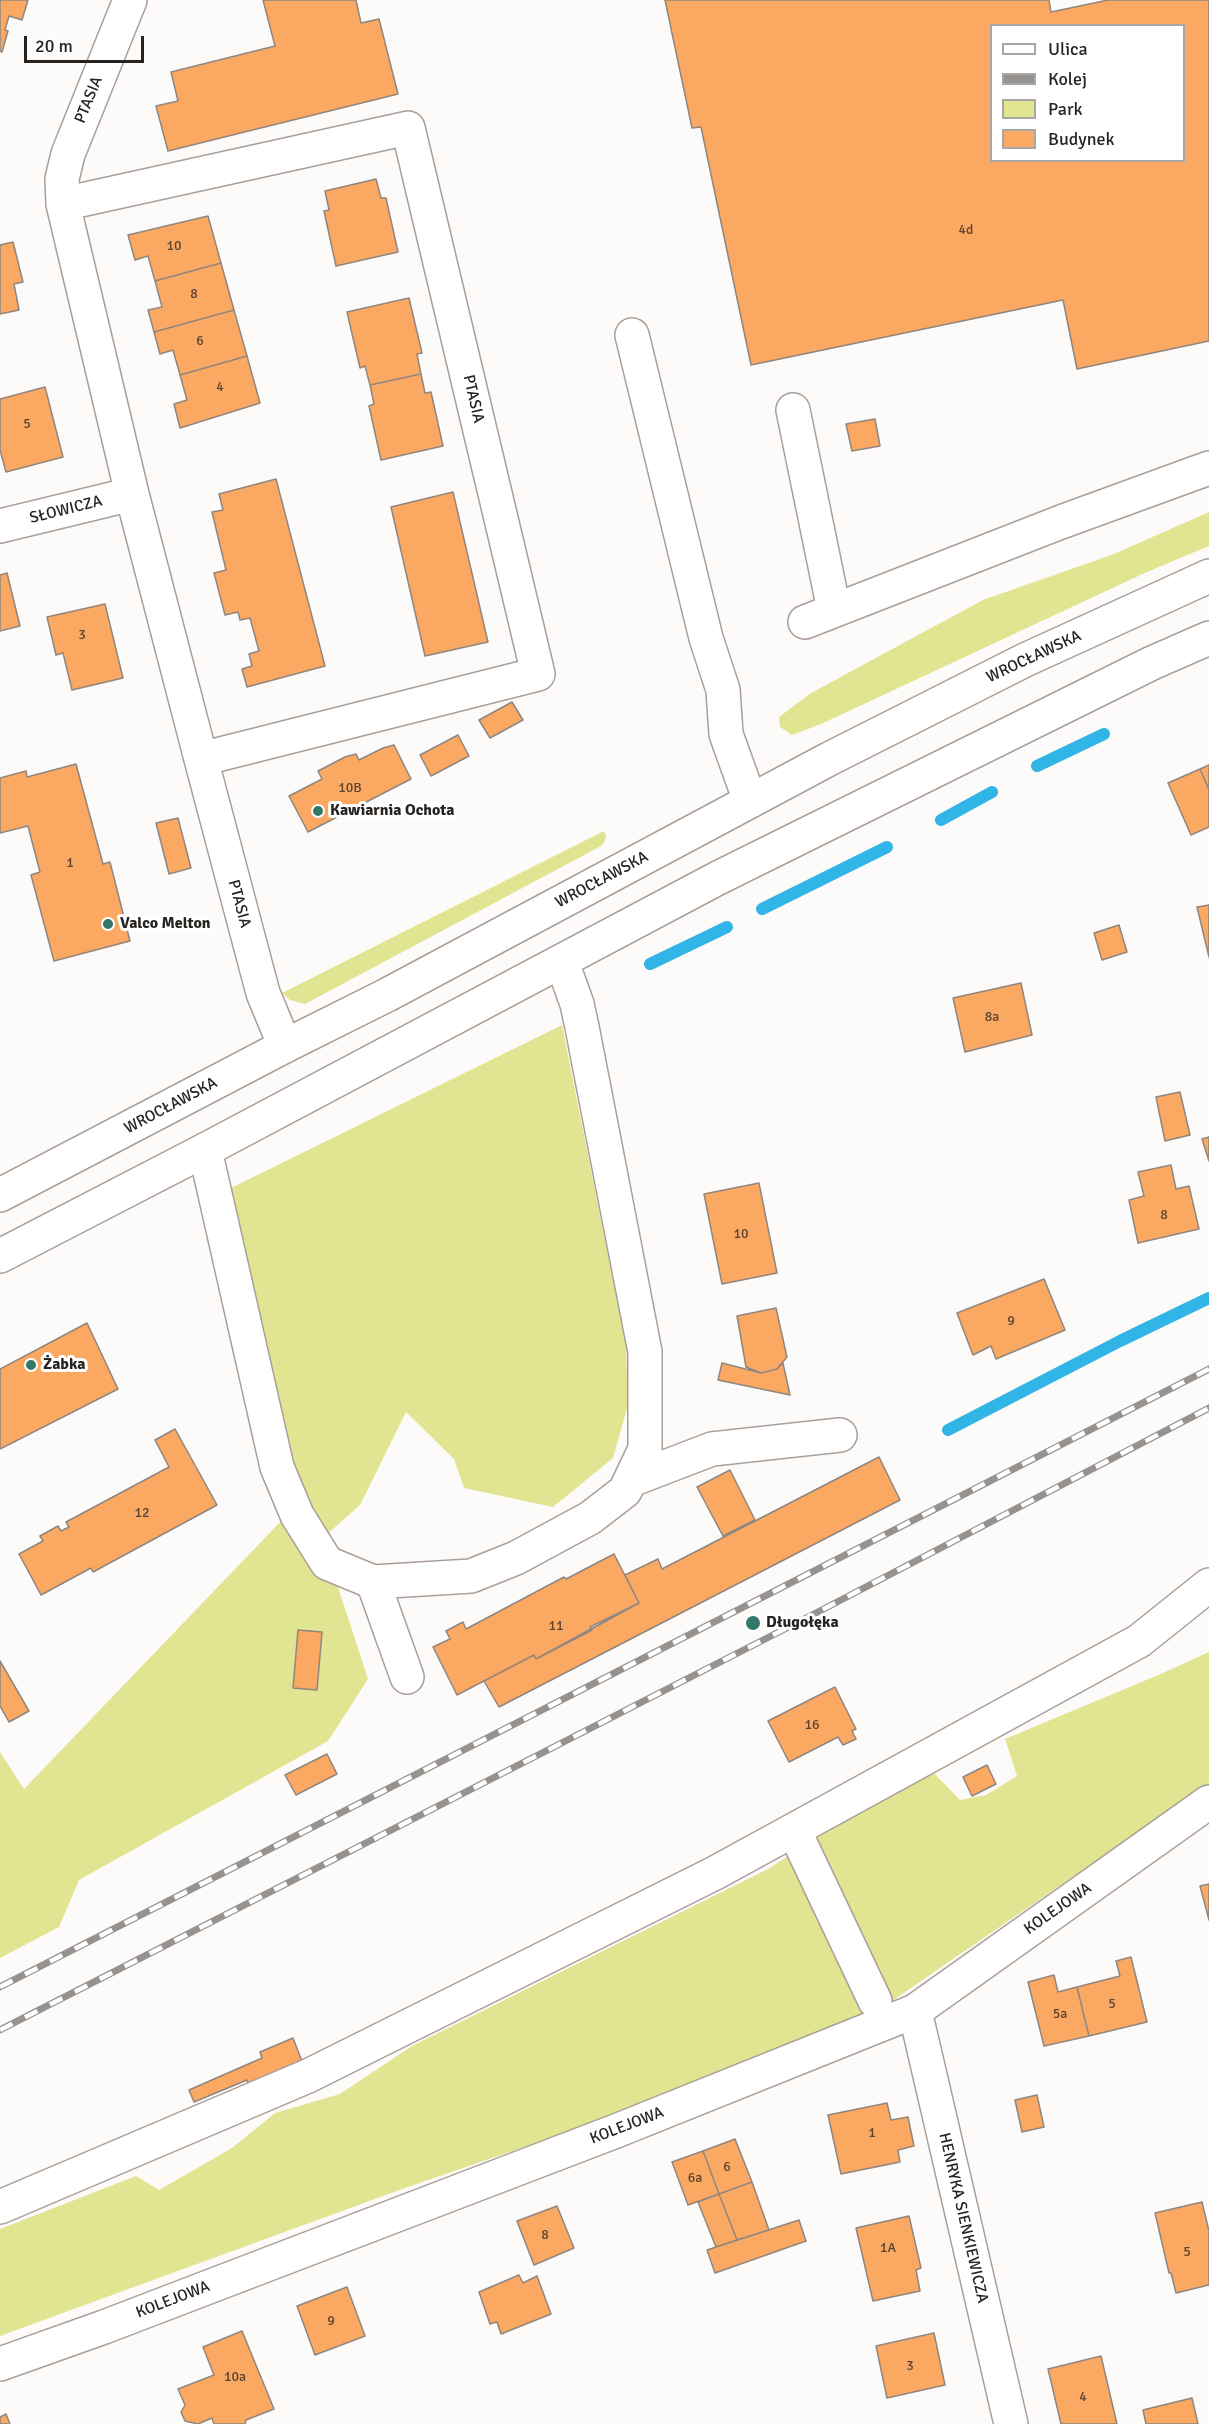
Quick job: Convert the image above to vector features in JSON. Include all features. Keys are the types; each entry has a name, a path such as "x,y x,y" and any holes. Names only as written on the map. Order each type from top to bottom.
{"street":[{"name":"PTASIA","path":"130,0 68,154 62,179 63,204 132,494 201,759 263,993 285,1046"},
{"name":"PTASIA","path":"63,204 408,128 538,674 201,759"},
{"path":"632,335 706,638 723,690 726,734 750,801"},
{"path":"793,410 834,610"},
{"path":"804,622 1061,522 1209,468"},
{"name":"SŁOWICZA","path":"0,526 132,494"},
{"name":"WROCŁAWSKA","path":"0,1196 387,995 829,759 1025,660 1209,576"},
{"path":"0,1256 718,878 1152,663 1209,638"},
{"path":"205,1150 277,1467 297,1515 327,1563 373,1582 422,1581 471,1576 516,1558 590,1518 625,1491 645,1449 645,1352 580,1016 562,962"},
{"path":"631,1480 712,1449 840,1435"},
{"path":"373,1582 406,1677"},
{"path":"0,2207 308,2076 715,1873 1139,1641 1209,1585"},
{"name":"KOLEJOWA","path":"0,2364 104,2327 605,2135 915,2011 1209,1802"},
{"path":"794,1830 875,2001"},
{"name":"HENRYKA SIENKIEWICZA","path":"915,2011 1011,2424"}],"green space":[{"path":"1209,512 1209,546 1147,572 821,724 792,735 780,727 779,717 811,693 983,600 1114,554"},
{"path":"604,831 606,837 601,846 305,1004 290,1000 282,993"},
{"path":"562,1025 626,1346 628,1405 613,1458 553,1507 464,1488 454,1459 406,1412 360,1505 325,1536 291,1459 229,1189"},
{"path":"284,1518 336,1581 368,1679 328,1741 79,1880 59,1927 0,1958 0,1752 24,1789"},
{"path":"1209,1652 1209,1783 873,2014 585,2126 405,2188 0,2336 0,2229 136,2176 159,2190 232,2148 275,2113 340,2094 412,2046 768,1869 928,1767 960,1800 986,1795 1017,1776 1005,1739"}],"building":[{"path":"0,0 28,0 22,20 9,16 5,30 8,31 2,52 0,51"},
{"path":"263,0 356,0 361,23 379,19 398,94 168,151 156,106 178,101 171,72 275,46"},
{"path":"665,0 1049,0 1051,12 1108,0 1209,0 1209,341 1077,369 1063,300 751,365 701,127 692,128"},
{"path":"376,179 381,198 386,198 398,252 336,266 324,211 329,210 325,191"},
{"path":"208,216 221,263 155,281 148,256 135,260 128,235"},
{"path":"13,242 23,282 14,284 19,310 0,314 0,245"},
{"path":"221,263 234,310 154,332 148,310 162,307 155,281"},
{"path":"409,298 422,353 417,354 421,374 370,385 365,366 360,368 347,312"},
{"path":"234,310 247,356 180,375 173,350 160,354 154,332"},
{"path":"247,356 260,403 180,428 174,404 187,400 180,375"},
{"path":"421,374 425,393 431,392 443,446 381,460 369,406 374,404 370,385"},
{"path":"45,387 63,457 6,472 0,450 0,399"},
{"path":"875,419 880,446 852,451 846,424"},
{"path":"276,479 325,666 247,687 242,669 252,666 249,654 259,651 250,618 240,620 238,612 225,615 214,573 226,570 212,512 223,510 219,494"},
{"path":"453,492 488,642 425,656 391,507"},
{"path":"7,573 20,626 0,631 0,575"},
{"path":"105,604 123,678 72,690 63,653 56,655 47,617"},
{"path":"512,702 523,720 490,738 479,720"},
{"path":"458,735 469,756 431,776 420,755"},
{"path":"394,745 411,779 308,832 289,796 322,779 318,771 345,757 356,754 359,760"},
{"path":"76,764 103,864 110,862 130,941 54,961 31,875 40,872 28,826 0,833 0,778 26,771 27,777"},
{"path":"1209,765 1209,790 1200,769"},
{"path":"1200,769 1209,790 1209,827 1191,835 1168,783"},
{"path":"178,818 191,868 169,874 156,823"},
{"path":"1209,905 1209,957 1197,907"},
{"path":"1119,925 1127,952 1102,960 1094,933"},
{"path":"1021,983 1032,1035 965,1052 953,998"},
{"path":"1180,1092 1190,1135 1165,1141 1156,1097"},
{"path":"1209,1137 1209,1161 1202,1139"},
{"path":"1171,1165 1176,1189 1189,1186 1199,1229 1138,1243 1129,1200 1144,1196 1138,1172"},
{"path":"759,1183 777,1273 722,1284 704,1194"},
{"path":"1044,1279 1065,1330 996,1359 991,1346 973,1355 957,1313"},
{"path":"776,1308 787,1357 777,1369 761,1373 746,1367 737,1316"},
{"path":"87,1323 118,1389 0,1449 0,1369"},
{"path":"722,1363 761,1373 777,1369 783,1363 790,1395 718,1380"},
{"path":"175,1429 217,1505 93,1572 91,1568 41,1595 19,1554 43,1541 40,1536 58,1526 61,1531 69,1527 66,1522 169,1467 155,1440"},
{"path":"879,1457 900,1500 499,1707 484,1681 534,1655 536,1659 639,1603 625,1575 658,1559 662,1569"},
{"path":"730,1470 755,1520 723,1536 697,1487"},
{"path":"614,1554 639,1603 590,1627 592,1630 536,1659 534,1655 457,1695 433,1647 450,1639 446,1631 463,1622 466,1629 564,1577 566,1579"},
{"path":"298,1630 322,1632 317,1690 293,1688"},
{"path":"0,1661 29,1711 9,1722 0,1706"},
{"path":"835,1687 856,1729 852,1731 856,1739 843,1745 838,1737 789,1762 768,1721"},
{"path":"327,1754 337,1774 296,1795 285,1775"},
{"path":"987,1765 996,1784 972,1796 963,1777"},
{"path":"1209,1884 1209,1920 1200,1886"},
{"path":"1131,1957 1147,2022 1089,2036 1077,1987 1120,1976 1116,1961"},
{"path":"1054,1975 1058,1992 1077,1987 1089,2036 1044,2046 1028,1982"},
{"path":"293,2038 303,2064 249,2086 247,2080 194,2102 189,2090 262,2058 260,2052"},
{"path":"1037,2095 1044,2127 1022,2132 1015,2100"},
{"path":"887,2103 891,2120 908,2117 914,2146 898,2150 900,2162 841,2174 828,2115"},
{"path":"735,2139 752,2182 719,2194 703,2151"},
{"path":"703,2151 719,2194 688,2205 672,2162"},
{"path":"752,2182 769,2230 737,2240 719,2194"},
{"path":"719,2194 737,2240 716,2247 698,2202"},
{"path":"1202,2202 1209,2231 1209,2285 1176,2293 1155,2213"},
{"path":"557,2206 574,2248 534,2265 517,2221"},
{"path":"909,2216 921,2268 916,2270 920,2291 873,2301 856,2228"},
{"path":"799,2220 806,2241 715,2273 707,2250"},
{"path":"519,2275 523,2283 537,2276 551,2314 501,2334 497,2322 490,2324 479,2292"},
{"path":"347,2287 365,2336 315,2355 297,2306"},
{"path":"242,2331 274,2409 246,2420 245,2424 214,2424 212,2418 198,2424 185,2421 181,2412 185,2405 178,2389 214,2375 203,2347"},
{"path":"934,2333 945,2385 887,2398 876,2346"},
{"path":"1101,2356 1117,2424 1061,2424 1048,2369"},
{"path":"1192,2398 1198,2424 1146,2424 1143,2410"},
{"path":"6,2414 10,2424 0,2424 0,2417"}],"waterway":[{"path":"1037,766 1104,734"},
{"path":"941,820 992,792"},
{"path":"762,909 887,847"},
{"path":"650,964 727,927"},
{"path":"948,1430 1209,1298"}],"railway":[{"path":"0,1987 1209,1369"},
{"path":"0,2030 816,1613 1209,1408"}],"place":[{"name":"Kawiarnia Ochota","path":"318,811"},
{"name":"Valco Melton","path":"108,924"},
{"name":"Żabka","path":"31,1365"},
{"name":"Długołęka","path":"753,1623"}]}
